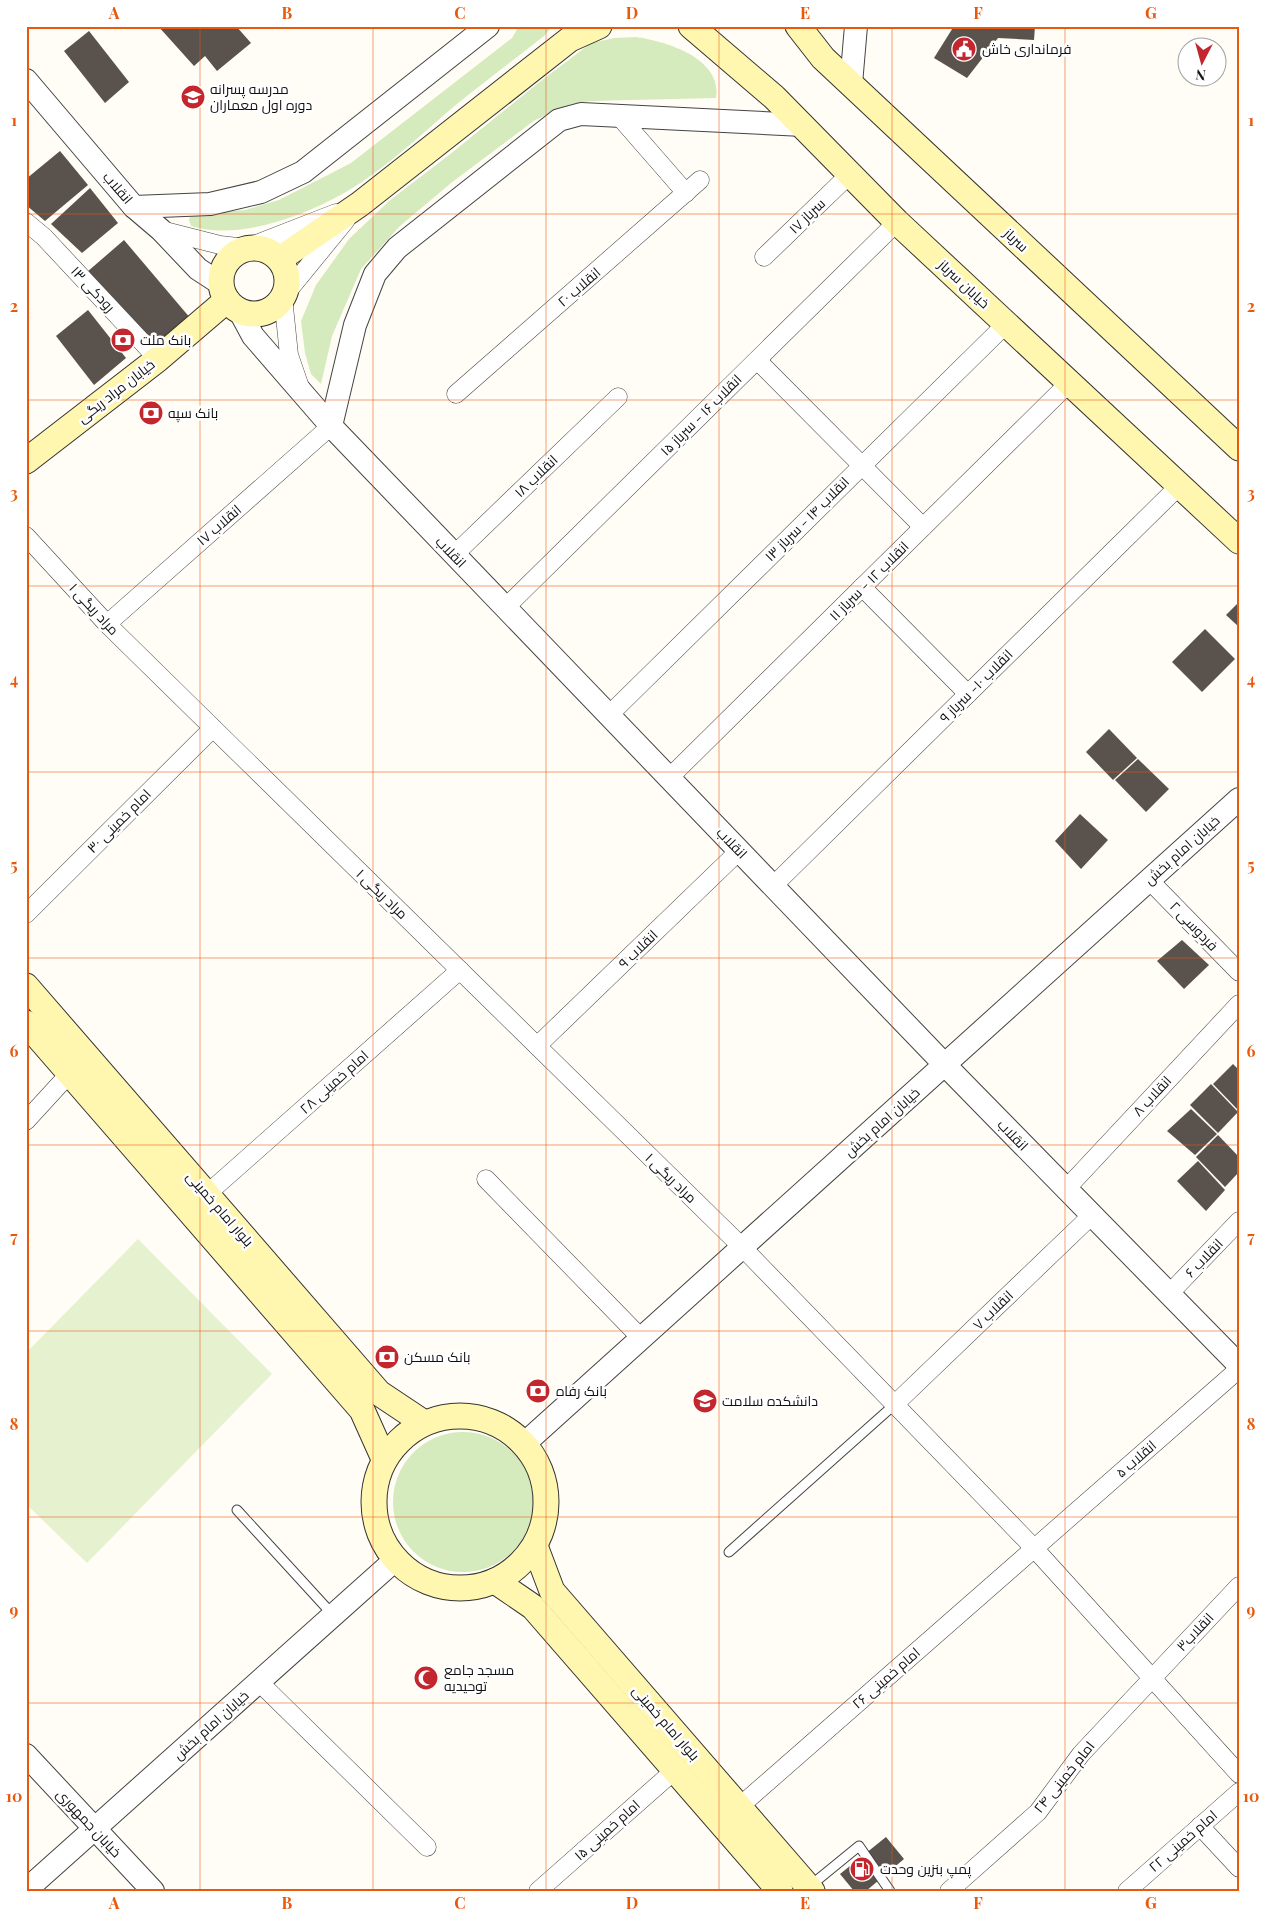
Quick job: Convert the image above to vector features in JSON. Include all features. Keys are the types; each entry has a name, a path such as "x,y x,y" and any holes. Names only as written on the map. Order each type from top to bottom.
{"main road":[{"path":"280,259 360,204 574,32 599,26"},
{"name":"خیابان سرباز","path":"691,26 774,97 898,222 1239,541"},
{"name":"سرباز","path":"798,26 823,58 1239,448"},
{"path":"246,248 264,249 280,259 288,278 287,288 277,305 259,314 248,313 229,298 224,266 237,252 246,248"},
{"name":"خیابان مراد ریگی","path":"26,461 158,359 229,298"},
{"name":"بلوار امام خمینی","path":"26,986 380,1393 424,1423"},
{"name":"بلوار امام خمینی","path":"26,1023 362,1410 384,1459"},
{"path":"450,1416 478,1417 503,1427 524,1444 539,1467 546,1493 545,1520 535,1546 518,1567 495,1581 469,1588 442,1587 416,1577 395,1560 380,1537 373,1511 374,1484 384,1459 401,1437 424,1423 450,1416"},
{"name":"بلوار امام خمینی","path":"535,1546 552,1591 811,1889"},
{"name":"بلوار امام خمینی","path":"495,1581 533,1607 780,1891"}],"street":[{"path":"134,207 210,204 261,192 302,172 488,26"},
{"path":"851,84 856,26"},
{"name":"انقلاب","path":"26,80 134,207 161,230 198,270 229,298 253,336 331,426 945,1065 1169,1294 1237,1360"},
{"path":"331,426 355,325 375,274 397,248 559,120 581,114 803,126"},
{"path":"618,115 686,193"},
{"name":"سرباز ۱۷","path":"764,257 850,174"},
{"name":"انقلاب ۲۰","path":"456,394 700,180"},
{"path":"161,230 220,245 246,248 360,204"},
{"path":"302,392 289,355 283,297 360,204"},
{"name":"رودکی ۱۳","path":"26,222 44,237 158,359"},
{"name":"انقلاب ۱۶ - سرباز ۱۵","path":"506,608 898,222"},
{"name":"انقلاب ۱۴ - سرباز ۱۳","path":"608,715 1006,324"},
{"path":"757,360 923,527"},
{"name":"انقلاب ۱۲ - سرباز ۱۱","path":"669,778 1069,384"},
{"name":"انقلاب ۱۸","path":"454,555 618,397"},
{"name":"انقلاب ۱۷","path":"107,624 331,426"},
{"name":"انقلاب ۱۰- سرباز ۹","path":"773,886 1179,486"},
{"name":"مراد ریگی ۱","path":"26,536 107,624 742,1247 1034,1548 1239,1774"},
{"path":"862,587 968,694"},
{"name":"امام خمینی ۳۰","path":"26,914 212,728"},
{"name":"خیابان امام بخش","path":"524,1444 1239,799"},
{"name":"انقلاب ۹","path":"537,1046 739,851"},
{"name":"فردوسی ۲","path":"1149,880 1239,972"},
{"name":"امام خمینی ۲۸","path":"207,1194 460,970"},
{"name":"انقلاب ۸","path":"1066,1189 1239,1004"},
{"path":"26,1121 70,1073"},
{"path":"486,1179 641,1338"},
{"name":"انقلاب ۷","path":"894,1405 1092,1215"},
{"name":"انقلاب ۶","path":"1169,1294 1239,1221"},
{"name":"انقلاب ۵","path":"1034,1548 1237,1360"},
{"name":"امام خمینی ۲۶","path":"739,1807 1034,1548"},
{"name":"خیابان امام بخش","path":"26,1890 395,1560"},
{"name":"انقلاب۳","path":"1152,1678 1239,1586"},
{"name":"امام خمینی ۲۴","path":"949,1891 1038,1812 1081,1754 1152,1678"},
{"path":"259,1682 427,1847"},
{"name":"خیابان جمهوری","path":"26,1755 152,1891"},
{"name":"امام خمینی ۱۵","path":"538,1891 675,1770"},
{"name":"امام خمینی ۲۲","path":"1127,1891 1239,1792"},
{"path":"1200,1826 1239,1868"}],"lane":[{"path":"729,1552 894,1405"},
{"path":"237,1510 334,1615"},
{"path":"811,1889 859,1846 890,1891"}],"green space":[{"path":"519,26 553,26 544,36 457,104 390,162 349,190 306,212 258,227 212,230 191,226 189,220 191,214 245,210 279,200 351,163 512,38"},
{"path":"636,37 676,48 690,54 701,62 711,72 716,84 716,98 590,101 571,104 535,120 451,183 400,226 361,269 332,336 321,384 311,374 305,353 301,321 316,285 349,239 389,201 591,43 614,38"},
{"path":"138,1239 272,1374 87,1563 26,1504 26,1353"},
{"path":"463,1432 490,1437 512,1453 528,1475 533,1502 528,1529 512,1551 490,1567 463,1572 436,1567 414,1551 398,1529 393,1502 398,1475 414,1453 436,1437"}],"building":[{"path":"158,26 236,26 251,43 217,71 205,56 194,66"},
{"name":"فرمانداری خاش","path":"954,26 1035,26 1034,40 998,38 967,78 934,58"},
{"path":"89,31 129,82 105,103 64,51"},
{"path":"60,151 88,185 45,221 26,205 26,179"},
{"path":"90,188 118,223 82,253 51,224"},
{"path":"124,240 191,319 152,349 87,272"},
{"path":"88,310 126,358 94,385 56,336"},
{"path":"1239,602 1239,627 1226,615"},
{"path":"1205,629 1235,659 1202,692 1172,662"},
{"path":"1109,729 1137,758 1113,780 1086,752"},
{"path":"1138,759 1169,789 1146,812 1115,780"},
{"path":"1080,814 1108,840 1081,869 1055,841"},
{"path":"1182,940 1209,965 1184,989 1157,961"},
{"path":"1233,1064 1239,1070 1239,1111 1213,1084"},
{"path":"1211,1084 1238,1112 1218,1133 1190,1105"},
{"path":"1191,1109 1217,1134 1195,1155 1167,1131"},
{"path":"1218,1135 1239,1157 1239,1172 1225,1187 1196,1157"},
{"path":"1198,1161 1225,1190 1206,1211 1177,1181"},
{"path":"886,1837 904,1859 866,1891 854,1891 840,1874"}],"place":[{"name":"فرمانداری خاش","path":"964,49"},
{"name":"مدرسه پسرانه دوره اول معماران","path":"193,97"},
{"name":"بانک ملت","path":"123,340"},
{"name":"بانک سپه","path":"151,413"},
{"name":"بانک مسکن","path":"387,1357"},
{"name":"بانک رفاه","path":"538,1391"},
{"name":"دانشکده سلامت","path":"705,1401"},
{"name":"مسجد جامع توحیدیه","path":"426,1678"},
{"name":"پمپ بنزین وحدت","path":"862,1869"}]}
